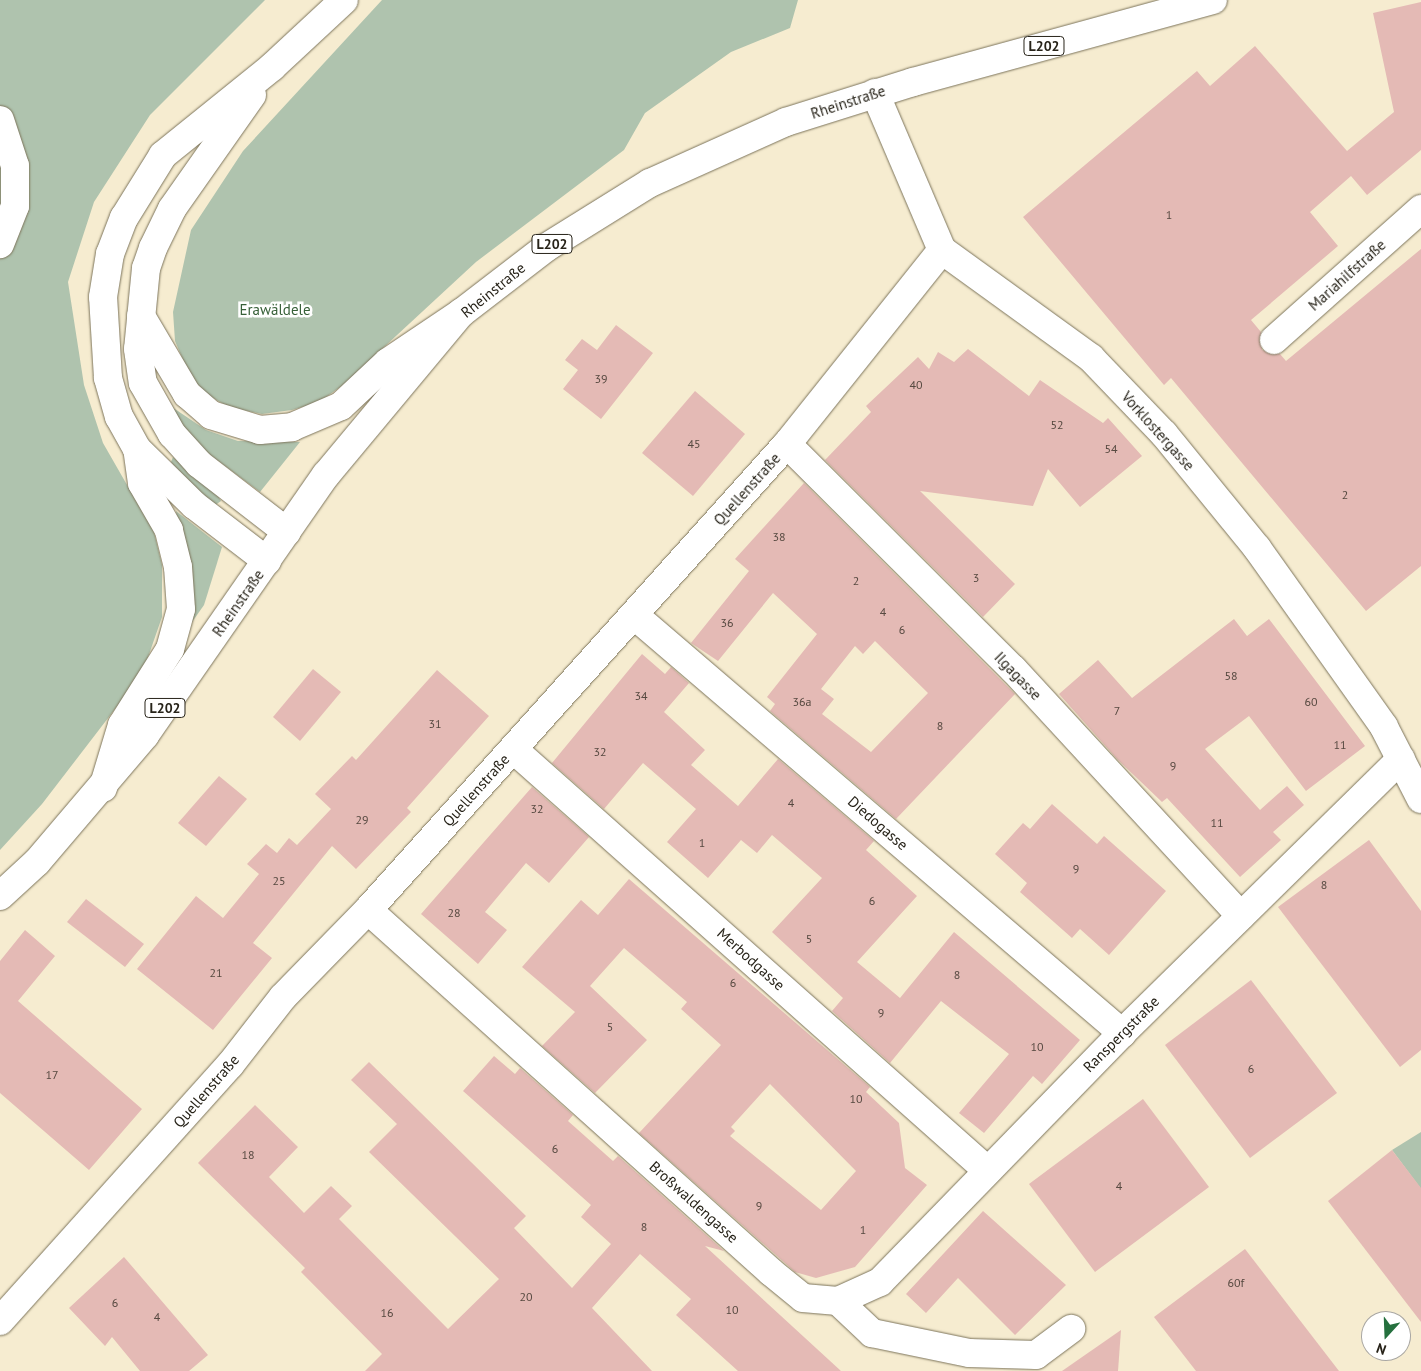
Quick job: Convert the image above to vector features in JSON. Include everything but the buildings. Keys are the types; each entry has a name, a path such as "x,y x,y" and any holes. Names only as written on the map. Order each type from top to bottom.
{"main road":[{"path":"266,561 194,505 137,449 119,417 108,378 103,297 110,254 124,218 163,155 272,67 344,0"},
{"name":"Rheinstraße","path":"0,896 103,788 146,735 343,453 461,313 547,247 650,183 786,122 875,93 1213,0"},
{"path":"272,67 172,210 146,268 138,349 143,383 172,434 199,464 287,532"},
{"path":"875,93 942,250"},
{"path":"0,120 15,166 14,206 0,244"},
{"name":"Mariahilfstraße","path":"1274,340 1421,210"},
{"name":"Quellenstraße","path":"0,1321 230,1065 283,998 368,910 787,444 942,250"},
{"name":"Vorklostergasse","path":"942,250 1091,358 1164,434 1257,548 1384,727 1421,799"},
{"path":"141,316 187,394 212,415 260,430 292,426 340,406 388,362 461,313"},
{"name":"Ilgagasse","path":"787,444 1012,669 1241,916"},
{"path":"103,788 122,725 170,649 181,609 178,567 169,530 142,483 137,449"},
{"name":"Diedogasse","path":"634,615 1122,1032"},
{"name":"Merbodgasse","path":"514,748 988,1171"},
{"name":"Ranspergstraße","path":"838,1301 880,1282 1122,1032 1401,759"},
{"name":"Broßwaldengasse","path":"368,910 771,1272 803,1298 838,1301"},
{"path":"838,1301 872,1333 978,1354 1036,1355 1071,1329"}],"green space":[{"path":"0,0 265,0 150,115 94,202 68,282 84,385 103,443 154,532 162,565 162,617 146,663 125,696 42,804 0,850"},
{"name":"Erawäldele","path":"382,0 798,0 790,28 731,52 645,113 624,150 476,262 343,385 319,402 292,410 262,414 229,407 204,393 189,374 175,341 173,312 191,230 243,151"},
{"path":"169,405 206,430 238,441 300,442 260,492 194,443"},
{"path":"173,457 218,496 221,501 214,506 180,474 171,462"},
{"path":"176,511 222,547 204,605 190,625"},
{"path":"1421,1132 1421,1189 1392,1150"}]}
